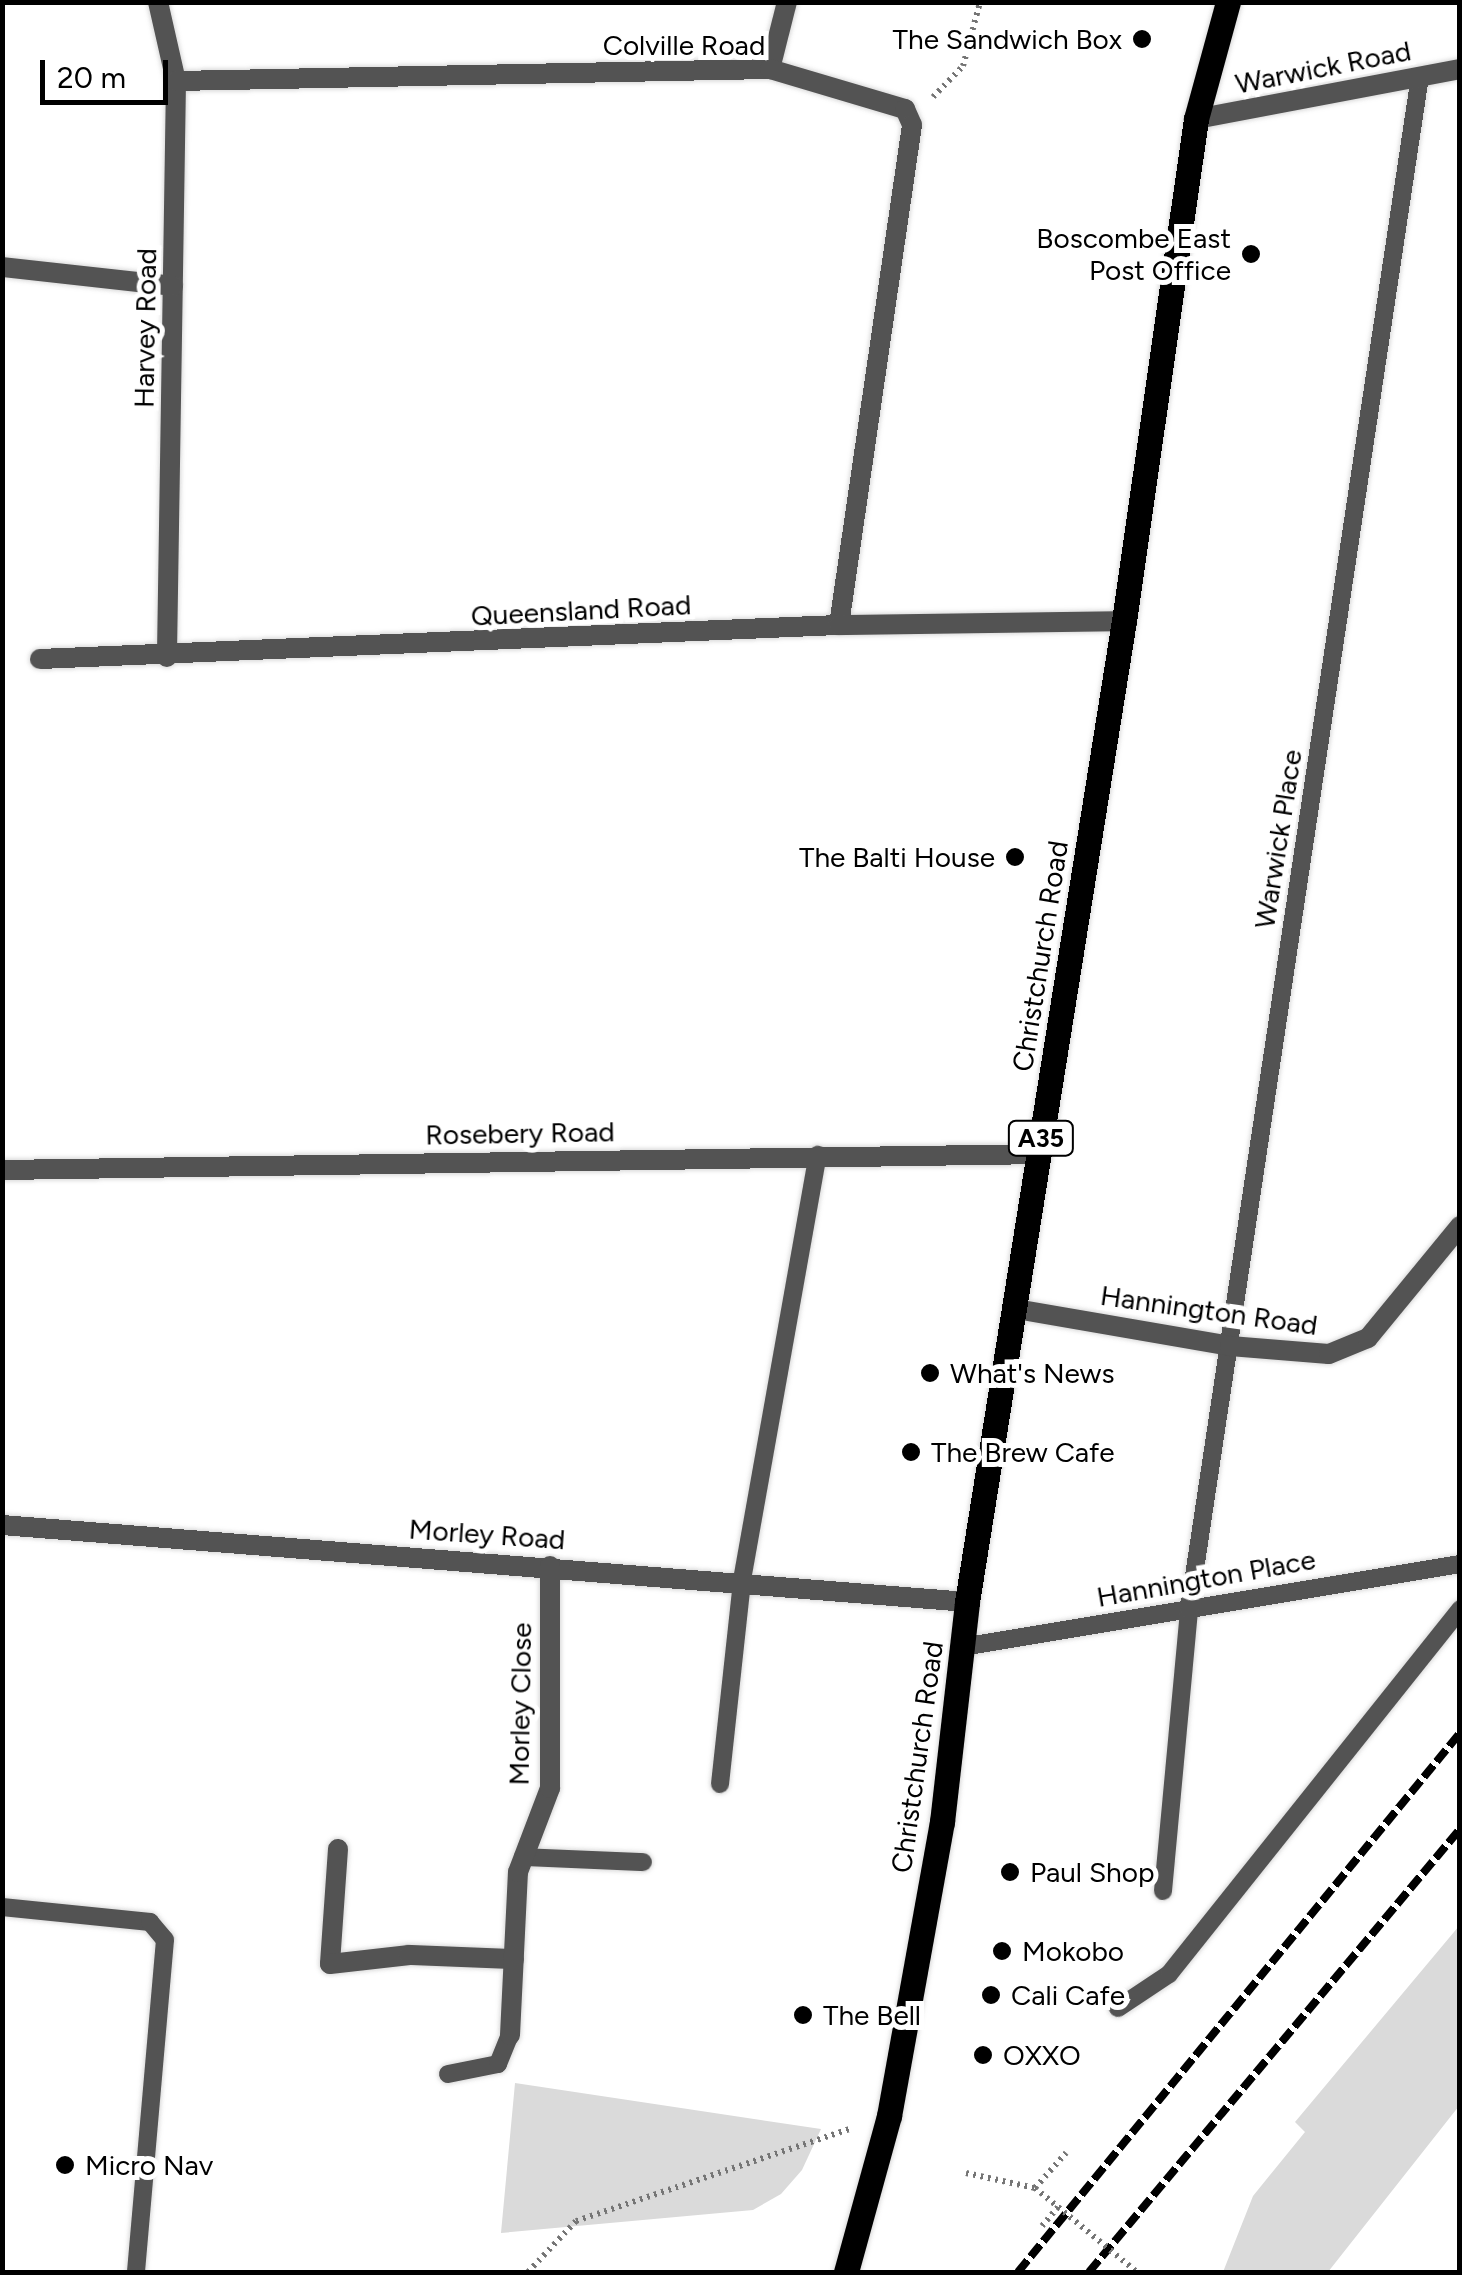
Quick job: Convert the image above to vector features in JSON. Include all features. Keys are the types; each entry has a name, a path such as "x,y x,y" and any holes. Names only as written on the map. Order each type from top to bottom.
{"main road":[{"name":"Christchurch Road","path":"846,2272 889,2116 942,1822 967,1602 1124,621 1196,119 1228,2"}],"street":[{"name":"Harvey Road","path":"158,2 176,81 167,657"},
{"path":"770,69 787,2"},
{"name":"Colville Road","path":"176,81 770,69 890,100 910,120"},
{"name":"Warwick Road","path":"1196,119 1460,69"},
{"path":"839,625 910,120"},
{"path":"2,267 174,286"},
{"name":"Queensland Road","path":"40,659 167,657 839,625 1124,621"},
{"name":"Rosebery Road","path":"2,1170 1039,1154"},
{"name":"Hannington Road","path":"1016,1309 1230,1346 1329,1354 1357,1346 1460,1226"},
{"name":"Morley Road","path":"2,1525 742,1580 967,1602"},
{"name":"Morley Close","path":"510,2036 524,1857 550,1788 550,1566"},
{"path":"338,1849 330,1964 409,1955 514,1959"}],"lane":[{"name":"Warwick Place","path":"1162,1891 1189,1610 1420,76"},
{"path":"720,1784 742,1580 818,1155"},
{"name":"Hannington Place","path":"962,1647 1460,1564"},
{"path":"1118,2008 1169,1974 1460,1610"},
{"path":"524,1857 643,1862"},
{"path":"2,1907 150,1922 165,1940 136,2272"},
{"path":"448,2074 498,2064 510,2036"}],"path":[{"path":"910,120 963,66 980,2"},
{"path":"528,2272 576,2221 889,2116"},
{"path":"1035,2188 1066,2153"},
{"path":"966,2173 1035,2188 1136,2272"},
{"path":"1042,2226 1058,2207"}],"shaded area":[{"path":"1459,1926 1459,2106 1328,2272 1223,2272 1253,2196 1305,2132 1295,2122"},
{"path":"515,2083 821,2129 802,2170 781,2194 753,2210 501,2233"}],"railway":[{"path":"1018,2272 1460,1733"},
{"path":"1089,2272 1460,1829"}],"place":[{"name":"The Sandwich Box","path":"1142,39"},
{"name":"Boscombe East Post Office","path":"1251,254"},
{"name":"The Balti House","path":"1015,857"},
{"name":"What's News","path":"930,1373"},
{"name":"The Brew Cafe","path":"911,1452"},
{"name":"Paul Shop","path":"1010,1872"},
{"name":"Mokobo","path":"1002,1951"},
{"name":"Cali Cafe","path":"991,1995"},
{"name":"The Bell","path":"803,2015"},
{"name":"OXXO","path":"983,2055"},
{"name":"Micro Nav","path":"65,2165"}]}
